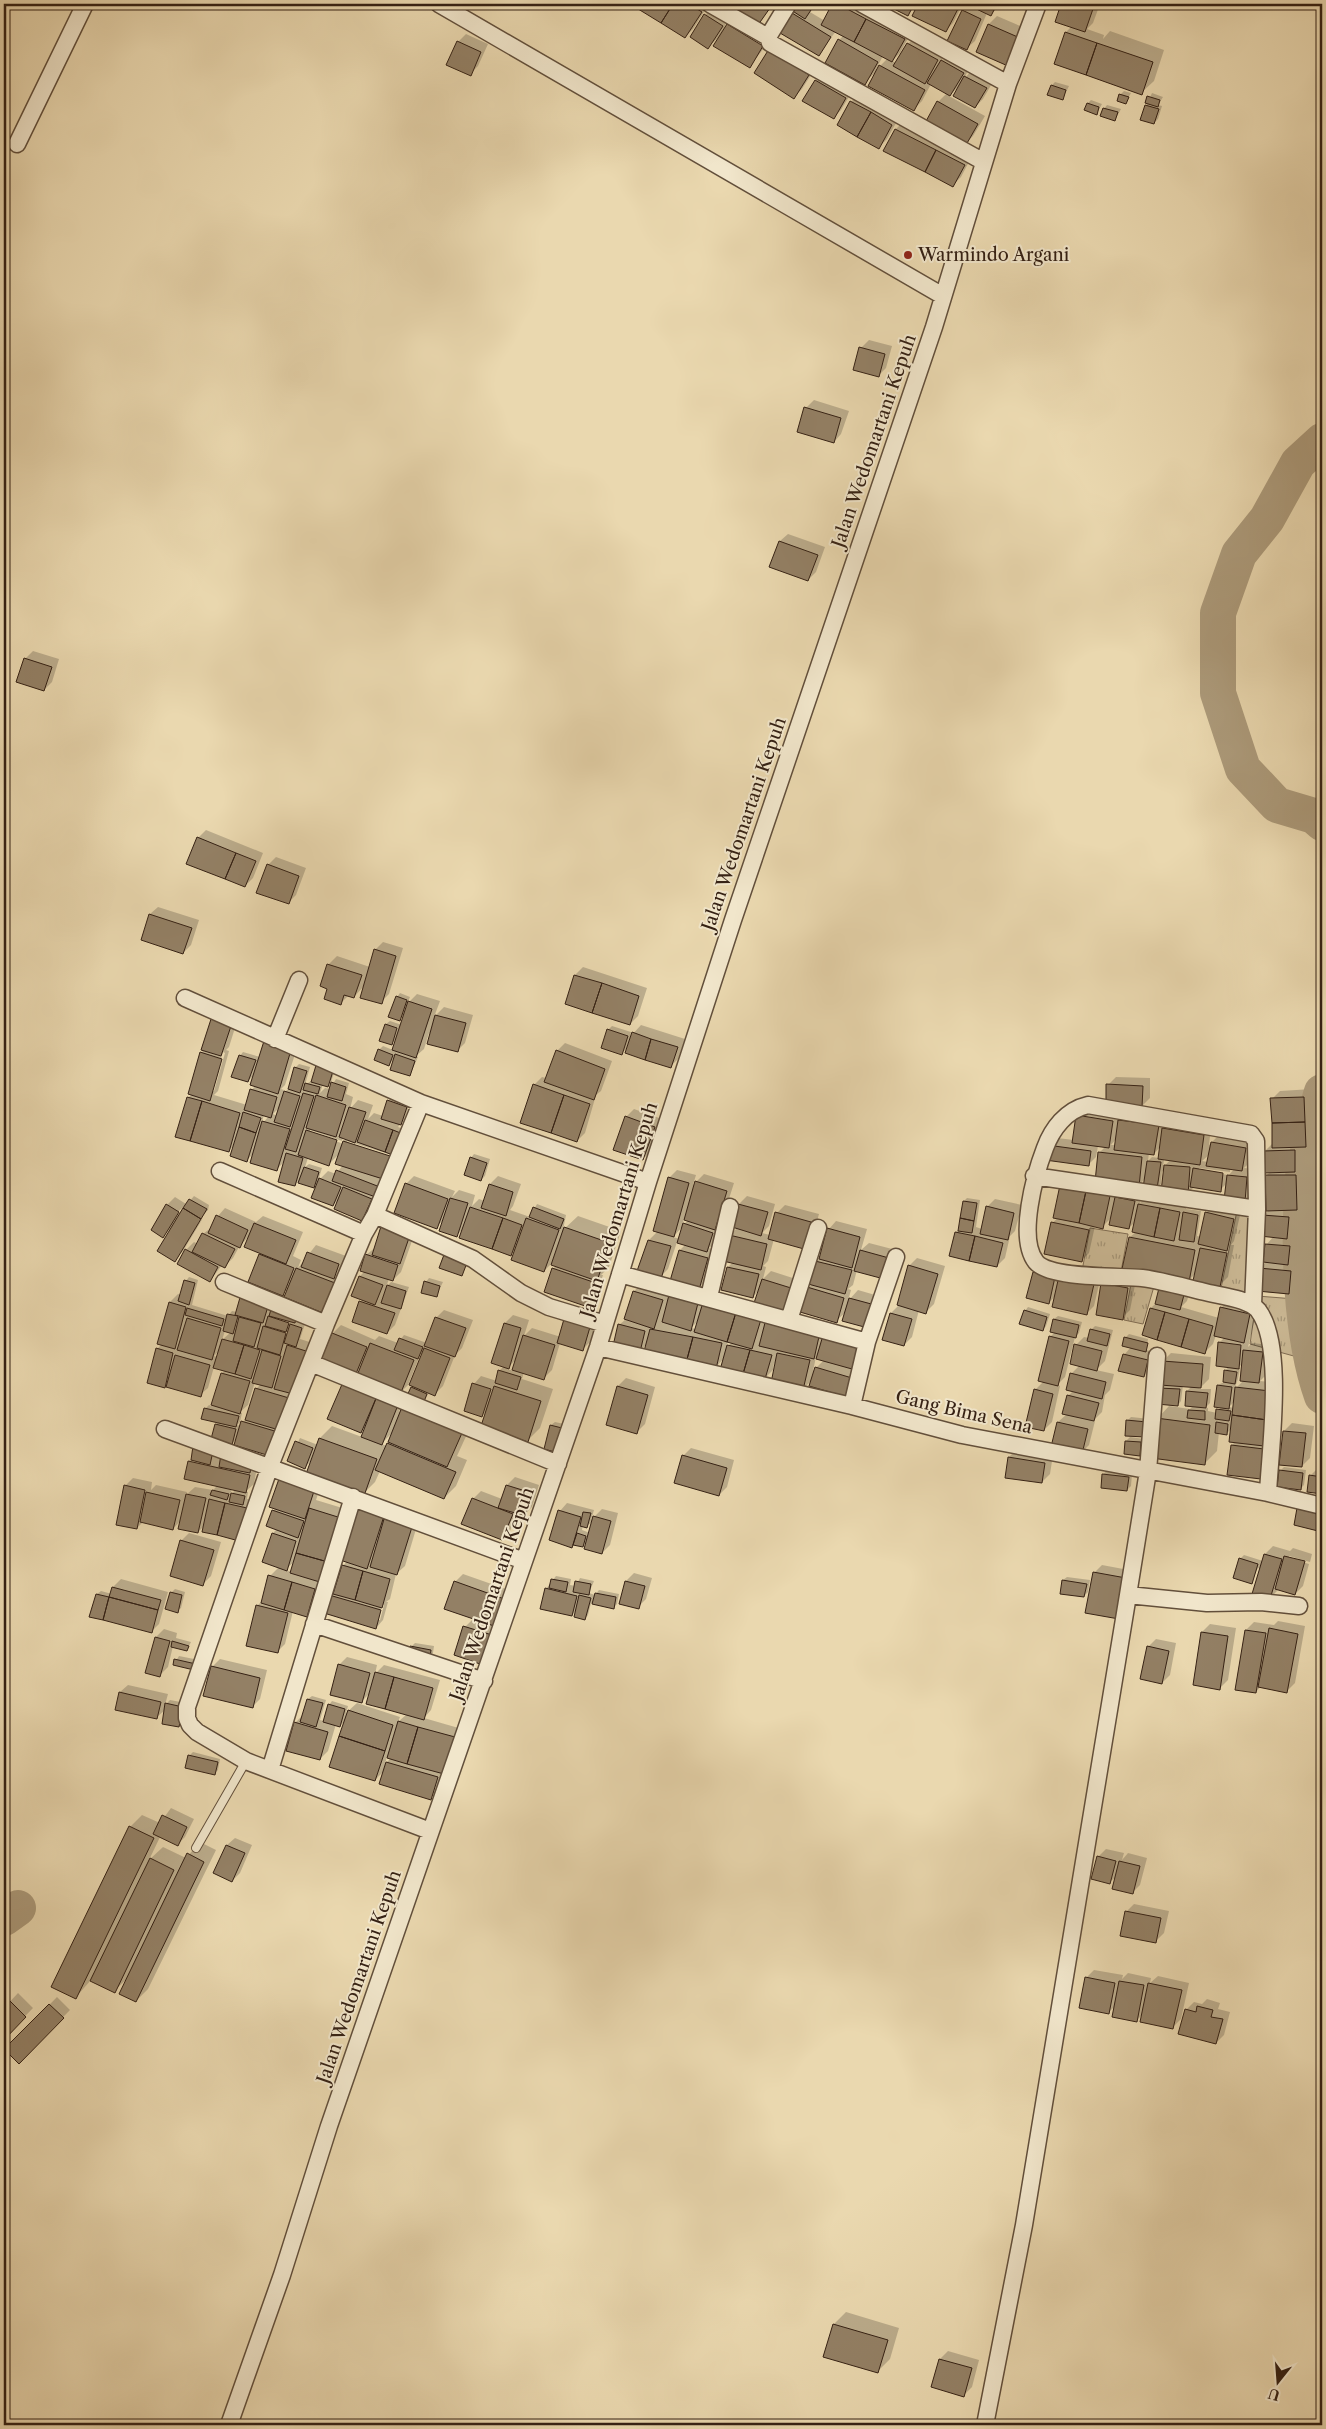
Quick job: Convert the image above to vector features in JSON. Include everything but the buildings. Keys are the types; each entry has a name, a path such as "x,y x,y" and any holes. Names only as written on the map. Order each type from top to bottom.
{"street":[{"path":"17,144 85,4"},
{"path":"439,4 943,296"},
{"path":"710,4 768,37 770,43 984,162"},
{"path":"768,37 788,4"},
{"path":"862,4 1008,84"},
{"name":"Jalan Wedomartani Kepuh","path":"229,2425 430,1830 484,1681 598,1347 648,1182 733,920 943,296 1008,84 1038,4"},
{"path":"275,1040 299,980"},
{"path":"185,998 275,1040 422,1103 648,1182"},
{"path":"422,1103 375,1215 364,1234 326,1324 270,1466 187,1707 187,1718 190,1725 197,1732 246,1761 430,1830"},
{"path":"1253,1305 1143,1278 1096,1277 1046,1268 1037,1264 1030,1253 1028,1236 1034,1176 1052,1130 1080,1107 1097,1105 1251,1134 1256,1141 1257,1209 1253,1305 1266,1326 1274,1398 1268,1493"},
{"path":"220,1171 364,1234"},
{"path":"1034,1176 1257,1209"},
{"path":"709,1297 730,1207"},
{"path":"375,1215 473,1259 521,1294 549,1307 605,1324"},
{"path":"789,1320 818,1228"},
{"path":"852,1406 867,1342 896,1257"},
{"path":"620,1274 867,1342"},
{"path":"224,1282 326,1324"},
{"name":"Gang Bima Sena","path":"598,1347 852,1406 962,1435 1268,1493 1322,1506"},
{"path":"985,2425 1024,2225 1128,1596 1148,1471 1157,1356"},
{"path":"311,1363 558,1464"},
{"path":"166,1429 524,1561"},
{"path":"270,1770 352,1497"},
{"path":"1128,1596 1207,1603 1262,1602 1299,1606"},
{"path":"314,1624 484,1681"}],"lane":[{"path":"196,1848 246,1761"}],"green space":[{"path":"1237,1211 1254,1214 1252,1298 1220,1293"},
{"path":"1090,1228 1128,1234 1120,1277 1082,1271"},
{"path":"1132,1279 1155,1283 1143,1324 1124,1320"},
{"path":"1257,1296 1295,1299 1301,1358 1250,1344"}],"waterway":[{"path":"1322,441 1298,463 1267,519 1239,554 1218,613 1218,693 1243,769 1277,805 1314,816 1322,823"},
{"path":"1322,1092 1304,1171 1301,1203 1302,1288 1305,1317 1309,1345 1322,1396"},
{"path":"4,1918 18,1908"}],"place":[{"name":"Warmindo Argani","path":"908,255"}]}
